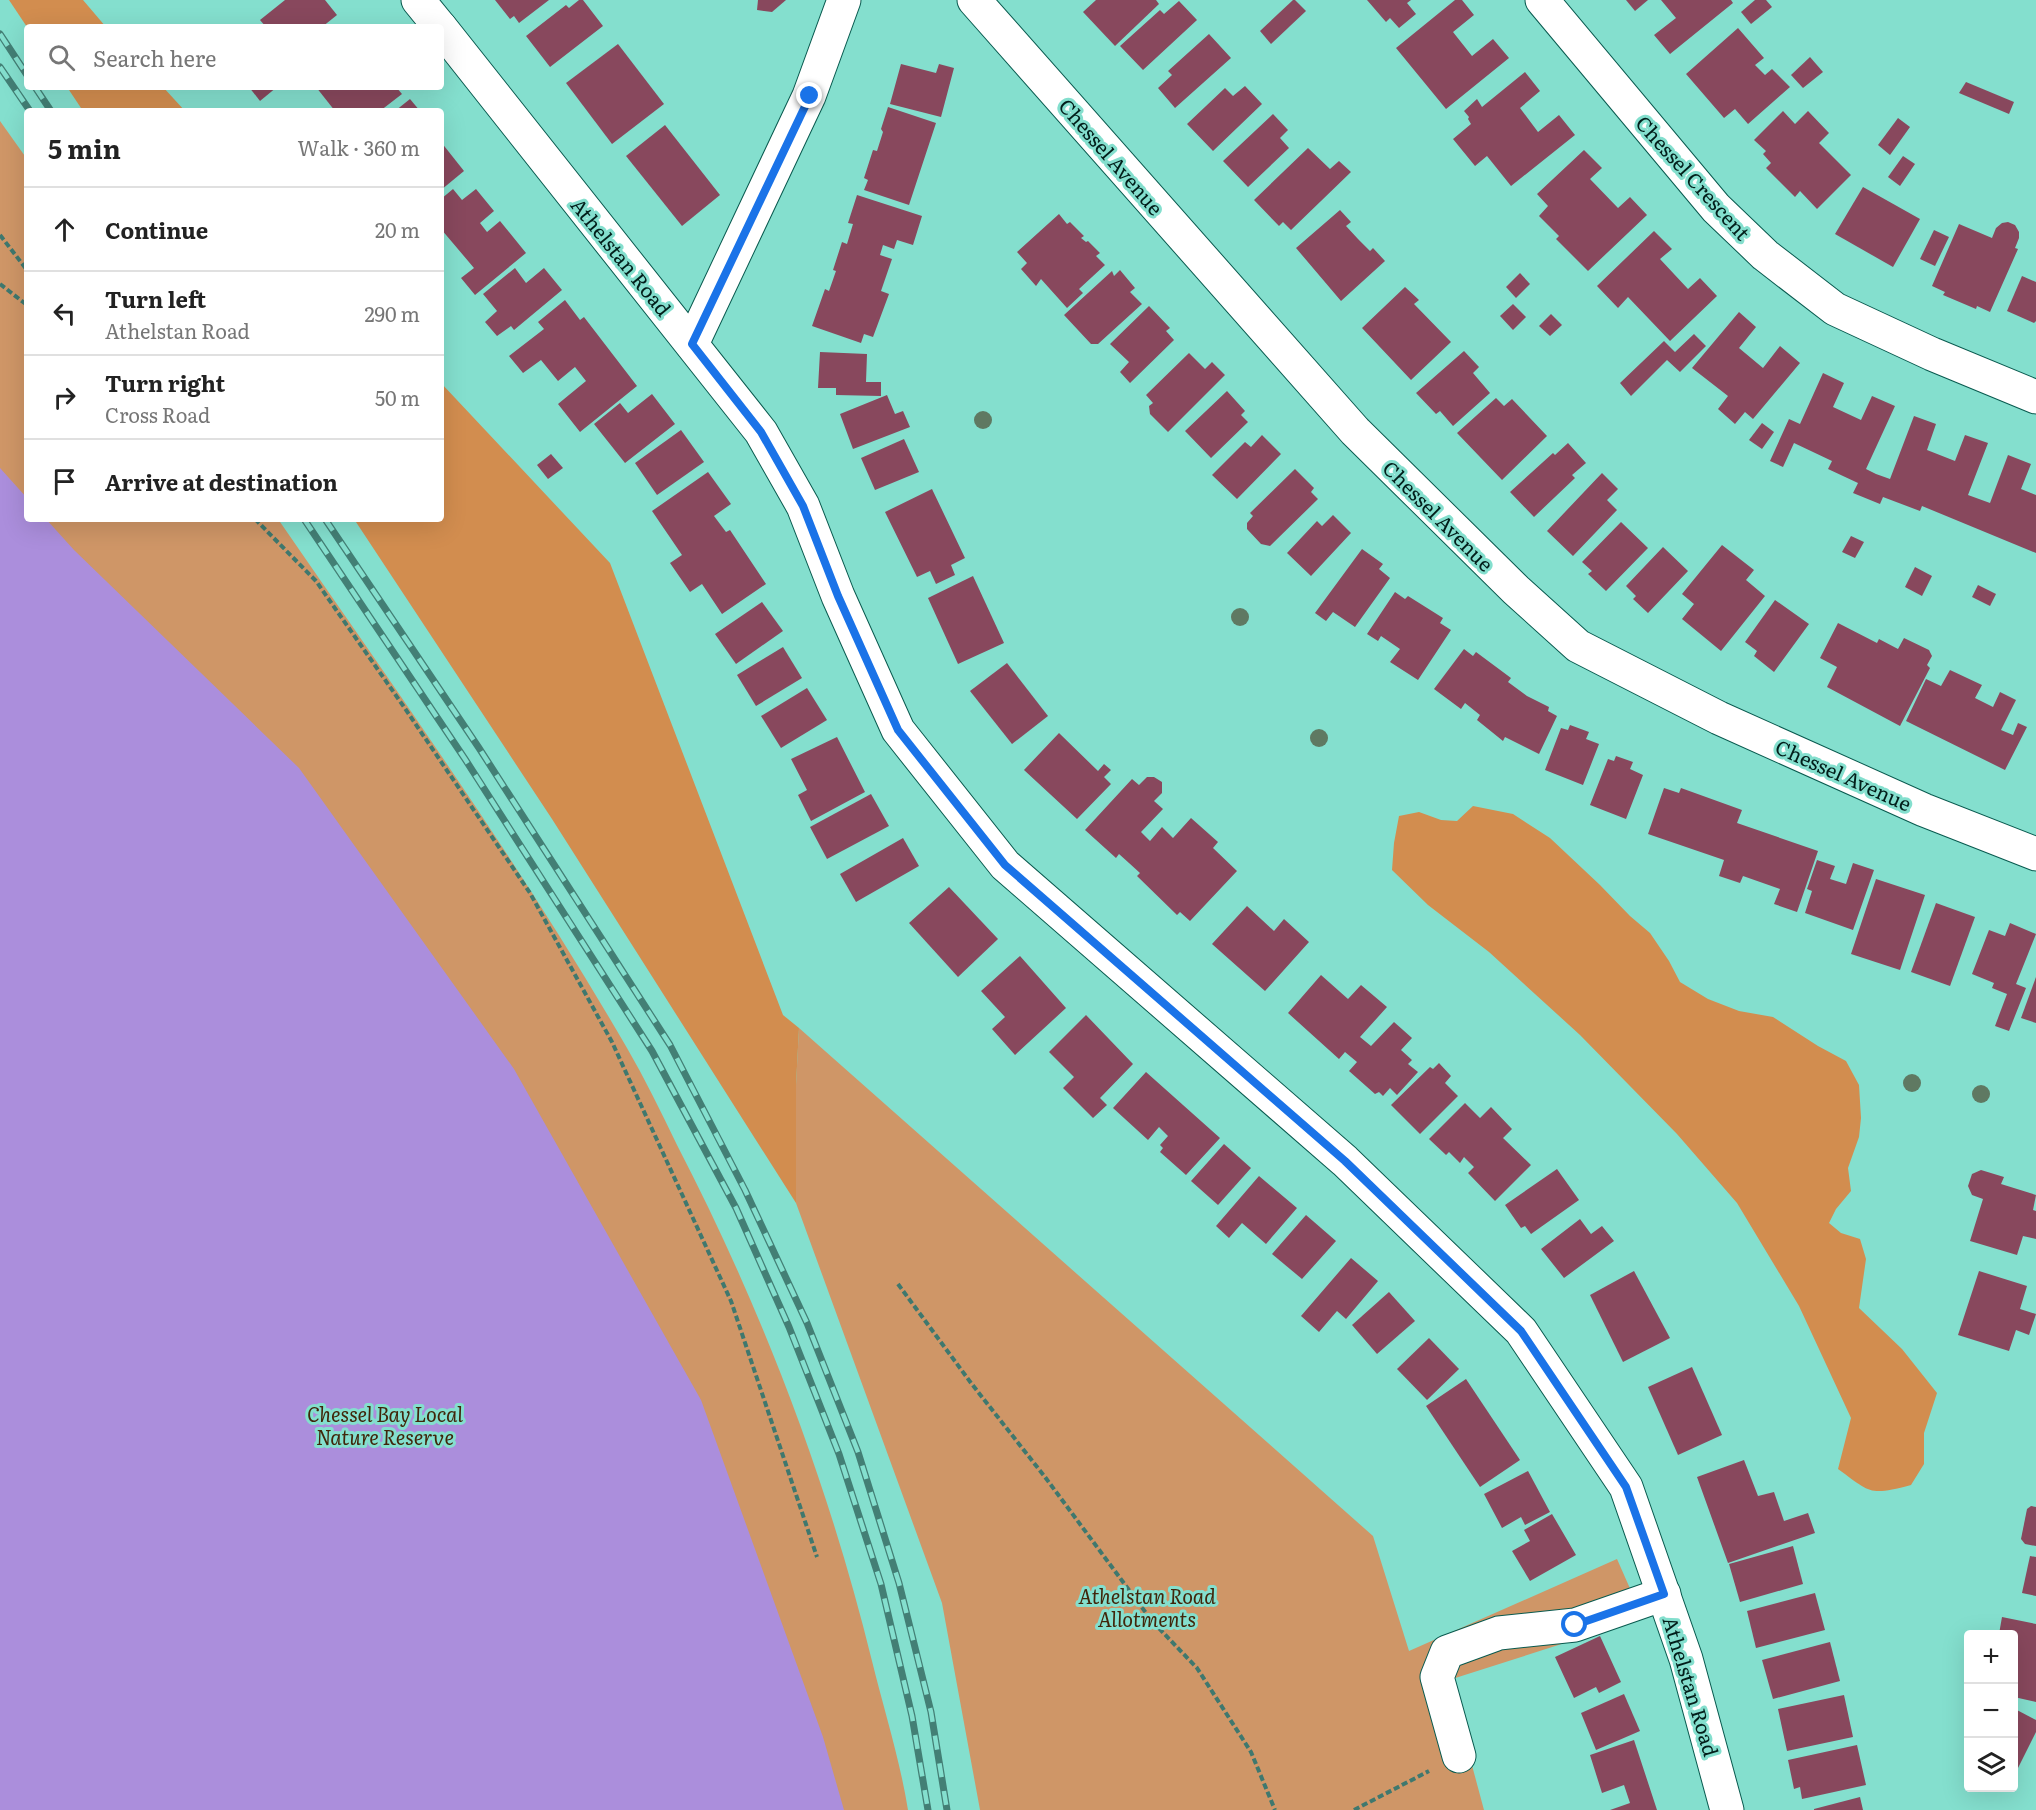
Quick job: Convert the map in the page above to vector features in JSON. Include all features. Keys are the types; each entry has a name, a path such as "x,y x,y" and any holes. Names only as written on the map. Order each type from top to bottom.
{"street":[{"name":"Athelstan Road","path":"418,0 437,24"},
{"path":"692,344 810,96 844,0"},
{"name":"Chessel Avenue","path":"974,0 1355,431 1516,590 1578,646 1719,718 1924,810 2036,855"},
{"name":"Chessel Crescent","path":"1542,0 1716,208 1766,255 1835,309 1932,354 2036,397"},
{"name":"Athelstan Road","path":"444,33 761,432 803,506 838,596 898,730 1005,865 1345,1161 1521,1331 1626,1487 1686,1659 1727,1810"},
{"path":"1459,1756 1437,1677 1447,1652 1499,1633 1575,1625 1664,1594"}],"path":[{"path":"0,235 24,266"},
{"path":"0,284 24,303"},
{"path":"258,522 316,581 404,707 530,893 612,1042 731,1301 817,1557"},
{"path":"898,1284 1152,1621 1197,1668 1251,1752 1275,1810"},
{"path":"1354,1810 1459,1756"}],"green space":[{"name":"Chessel Bay Local Nature Reserve","path":"0,121 24,155 24,522 280,522 413,715 502,846 627,1048 659,1108 737,1270 790,1397 835,1528 892,1735 908,1810 0,1810"},
{"name":"Athelstan Road Allotments","path":"799,1028 1373,1536 1409,1651 1617,1559 1643,1618 1449,1680 1484,1810 980,1810 942,1603 796,1203 796,1085"}],"shaded area":[{"path":"9,0 83,0 103,24 25,24"},
{"path":"69,90 166,90 182,108 81,108"},
{"path":"444,386 610,563 783,1015 799,1028 796,1085 796,1203 552,819 356,522 444,522"},
{"name":"Chessel Bay Local Nature Reserve","path":"0,468 24,495 24,522 49,522 74,550 299,768 514,1069 701,1400 823,1737 844,1810 0,1810"},
{"path":"1473,806 1513,814 1550,838 1650,933 1680,982 1708,999 1739,1011 1773,1017 1846,1061 1859,1085 1861,1118 1859,1137 1848,1168 1851,1191 1836,1209 1829,1223 1841,1233 1860,1239 1866,1259 1859,1308 1902,1349 1937,1393 1924,1433 1924,1464 1911,1485 1887,1491 1871,1490 1838,1469 1851,1418 1799,1306 1737,1203 1677,1134 1580,1035 1489,952 1428,905 1392,870 1399,816 1419,812 1441,820 1457,821"}],"building":[{"path":"285,0 325,0 337,15 326,24 263,24 260,20"},
{"path":"495,0 549,0 519,23 514,16 510,19"},
{"path":"579,0 583,0 603,26 550,67 526,36 566,5 569,8"},
{"path":"758,0 786,0 772,12 757,10"},
{"path":"1096,0 1156,0 1159,4 1115,46 1083,12"},
{"path":"1293,0 1306,11 1271,44 1260,31"},
{"path":"1367,0 1411,0 1407,3 1416,14 1399,28 1390,18 1386,22"},
{"path":"1455,0 1462,0 1474,15 1453,32 1472,56 1493,39 1509,58 1446,109 1396,48"},
{"path":"1626,0 1648,0 1635,11"},
{"path":"1661,0 1731,0 1733,3 1670,54 1654,35 1676,18"},
{"path":"1755,0 1766,0 1772,7 1751,24 1741,12"},
{"path":"1179,1 1197,20 1143,70 1120,46 1160,10 1164,14"},
{"path":"1738,28 1764,58 1755,65 1765,75 1772,69 1790,87 1748,124 1735,109 1724,118 1686,74"},
{"path":"1209,34 1231,58 1175,108 1158,88 1172,75 1168,71"},
{"path":"618,44 664,104 612,144 566,83"},
{"path":"1810,57 1823,72 1803,88 1791,75"},
{"path":"901,64 936,73 939,64 954,68 941,117 890,104"},
{"path":"1525,72 1540,91 1520,108 1538,132 1559,115 1575,135 1511,186 1487,156 1475,166 1453,139 1471,124 1464,111 1477,99 1482,107"},
{"path":"1966,82 2014,102 2009,114 1959,93"},
{"path":"1245,86 1262,104 1213,151 1187,124 1225,88 1233,96"},
{"path":"251,90 273,90 260,101"},
{"path":"318,90 399,90 402,94 384,108 333,108"},
{"path":"410,99 418,108 399,108"},
{"path":"888,107 936,123 909,205 864,190 868,180 864,178 873,150 877,151"},
{"path":"1783,111 1795,124 1808,111 1829,133 1819,143 1851,175 1817,209 1800,191 1795,197 1766,168 1771,163 1763,154 1766,151 1754,140"},
{"path":"1273,114 1288,130 1280,138 1289,148 1248,187 1223,161"},
{"path":"1898,118 1910,127 1890,155 1878,145"},
{"path":"665,125 720,195 682,226 626,156"},
{"path":"444,146 464,171 444,188"},
{"path":"1308,148 1330,169 1339,161 1351,172 1291,230 1283,222 1279,226 1254,200"},
{"path":"1584,150 1602,168 1590,179 1618,208 1630,197 1647,215 1588,271 1556,239 1559,236 1539,216 1548,206 1537,194"},
{"path":"1903,156 1915,164 1900,186 1888,177"},
{"path":"1863,187 1920,219 1893,267 1835,234"},
{"path":"453,189 462,200 476,189 494,211 480,223 487,232 500,221 526,253 475,295 461,278 474,268 444,233 444,196"},
{"path":"857,195 922,216 913,245 897,240 894,249 883,245 880,255 892,259 881,291 889,294 873,337 864,334 861,343 812,326 825,289 829,291 842,242 847,244 853,224 848,223"},
{"path":"1340,210 1351,222 1346,226 1370,251 1373,248 1385,261 1341,301 1296,248"},
{"path":"1059,214 1067,224 1070,222 1084,236 1081,238 1088,241 1100,253 1096,256 1105,265 1079,289 1083,293 1067,308 1041,279 1036,286 1021,269 1027,263 1017,252"},
{"path":"2008,222 2015,225 2019,232 2015,248 2018,249 1990,312 1977,306 1976,309 1943,295 1945,292 1932,286 1959,224 1992,238 1996,228"},
{"path":"1934,230 1949,237 1935,266 1920,259"},
{"path":"1654,231 1672,249 1660,259 1688,289 1700,278 1717,296 1670,341 1628,297 1618,308 1597,286"},
{"path":"515,268 526,283 544,268 562,290 514,330 511,326 497,336 485,322 497,311 483,294"},
{"path":"1120,270 1135,288 1130,292 1142,304 1098,344 1091,344 1064,315 1112,271 1114,276"},
{"path":"1520,273 1530,284 1516,298 1506,287"},
{"path":"2022,276 2036,282 2036,321 2034,323 2007,311"},
{"path":"1405,287 1419,300 1414,304 1451,342 1411,380 1362,328"},
{"path":"565,300 580,320 584,317 637,386 580,432 558,404 586,381 575,367 558,381 541,360 523,373 509,356 544,329 538,322"},
{"path":"1513,304 1526,317 1513,330 1500,316"},
{"path":"1149,306 1170,328 1166,331 1174,340 1130,383 1120,372 1129,362 1110,344"},
{"path":"1739,312 1756,327 1739,348 1763,368 1780,346 1800,363 1753,419 1745,412 1735,424 1718,409 1728,396 1692,368"},
{"path":"1551,314 1562,325 1550,336 1539,326"},
{"path":"1694,334 1706,346 1680,372 1667,360 1631,396 1620,383 1664,341 1675,352"},
{"path":"1464,351 1479,367 1473,373 1490,393 1453,426 1440,411 1436,414 1416,393"},
{"path":"820,352 867,354 866,382 881,382 881,396 836,395 836,388 818,388"},
{"path":"1189,353 1205,369 1212,362 1225,375 1168,432 1150,414 1149,406 1153,403 1146,395"},
{"path":"1823,373 1844,383 1833,407 1861,420 1872,396 1895,406 1866,469 1876,474 1890,479 1914,416 1936,424 1927,450 1955,461 1965,435 1988,443 1968,495 1990,503 2008,455 2031,464 2021,489 2036,495 2036,553 1922,506 1920,511 1883,497 1880,504 1853,493 1858,483 1828,469 1832,461 1794,443 1783,467 1770,461 1789,419 1800,424"},
{"path":"1227,391 1245,411 1241,415 1248,422 1211,458 1185,431"},
{"path":"652,394 675,424 625,463 594,424 620,403 628,413"},
{"path":"887,395 895,414 903,411 910,427 853,449 840,414"},
{"path":"1496,398 1504,406 1512,399 1547,436 1502,480 1457,433"},
{"path":"1762,423 1774,432 1762,449 1749,440"},
{"path":"681,430 704,462 657,495 635,463"},
{"path":"1262,435 1281,454 1237,499 1212,475 1245,442 1251,447"},
{"path":"904,439 919,472 875,490 861,458"},
{"path":"1568,443 1586,463 1572,475 1575,478 1534,517 1510,492 1553,453 1555,455"},
{"path":"551,454 563,468 548,479 537,465"},
{"path":"1295,469 1314,488 1311,492 1318,499 1270,546 1261,544 1247,529 1247,523 1253,516 1250,513"},
{"path":"708,472 731,504 714,516 726,532 730,530 766,584 722,614 702,584 690,592 670,563 682,555 652,511"},
{"path":"1602,473 1618,489 1607,500 1617,510 1573,556 1547,531"},
{"path":"932,489 965,558 951,565 955,575 936,584 930,571 917,577 885,512"},
{"path":"1333,515 1351,533 1311,576 1287,553 1317,521 1322,526"},
{"path":"1621,522 1648,548 1606,591 1588,574 1592,571 1582,562"},
{"path":"1851,536 1864,542 1855,558 1842,552"},
{"path":"1722,545 1754,570 1746,580 1765,596 1721,651 1682,619 1694,604 1682,594"},
{"path":"1663,547 1688,571 1648,613 1633,599 1636,596 1626,586"},
{"path":"1362,549 1383,564 1379,569 1390,578 1355,627 1333,612 1326,621 1315,613"},
{"path":"1915,567 1932,576 1922,596 1905,587"},
{"path":"973,576 1004,643 958,664 928,598"},
{"path":"1978,585 1996,594 1990,606 1972,597"},
{"path":"1395,592 1405,599 1408,596 1443,618 1440,623 1451,630 1418,680 1390,662 1400,649 1381,636 1378,641 1367,634"},
{"path":"1775,600 1809,624 1774,672 1754,656 1757,651 1745,642"},
{"path":"762,602 783,631 736,664 715,634"},
{"path":"1838,623 1877,643 1879,639 1898,649 1904,638 1929,650 1932,656 1927,665 1930,668 1900,726 1827,687 1837,667 1820,658"},
{"path":"783,647 802,678 756,706 737,675"},
{"path":"1464,649 1473,656 1476,652 1511,678 1508,682 1527,696 1549,707 1548,711 1557,716 1539,754 1505,737 1503,741 1477,720 1480,715 1465,703 1461,709 1434,689"},
{"path":"1007,663 1048,716 1012,744 970,691"},
{"path":"1950,670 1982,685 1975,698 1993,707 2000,692 2016,700 2001,730 2013,735 2018,723 2027,727 2005,770 1906,721 1926,679 1941,686"},
{"path":"807,688 827,720 781,748 761,716"},
{"path":"1570,725 1589,732 1586,739 1599,744 1583,785 1545,770 1561,728 1568,730"},
{"path":"1059,733 1098,771 1104,764 1111,770 1104,777 1111,784 1077,819 1024,770"},
{"path":"837,737 865,792 811,821 798,795 807,790 791,759"},
{"path":"1616,756 1633,762 1630,769 1643,775 1626,819 1590,805 1608,759 1614,761"},
{"path":"1147,777 1154,777 1162,782 1162,793 1154,801 1163,809 1141,832 1150,841 1162,827 1173,838 1191,818 1218,842 1213,848 1237,871 1190,921 1180,912 1177,915 1137,876 1140,873 1119,854 1116,858 1085,830 1132,779 1139,785"},
{"path":"1664,788 1679,793 1681,788 1742,810 1737,823 1818,851 1797,912 1774,904 1780,889 1743,876 1740,883 1719,876 1724,860 1648,834"},
{"path":"871,794 889,826 827,859 810,827"},
{"path":"903,838 919,866 856,902 840,874"},
{"path":"1817,860 1835,866 1830,879 1846,884 1853,863 1874,870 1853,930 1805,913 1812,891 1807,889"},
{"path":"1876,879 1925,895 1900,970 1851,954"},
{"path":"949,887 998,939 958,977 909,923"},
{"path":"1936,903 1975,917 1950,986 1911,972"},
{"path":"1247,906 1274,931 1284,919 1309,942 1265,991 1212,944"},
{"path":"2010,923 2036,934 2016,984 2026,988 2009,1031 1995,1026 2007,994 1992,988 1994,983 1972,974 1989,930 2005,936"},
{"path":"1020,956 1066,1008 1015,1055 992,1029 1005,1017 981,991"},
{"path":"1321,975 1348,999 1361,985 1387,1007 1360,1037 1371,1046 1394,1022 1412,1038 1401,1050 1412,1060 1408,1064 1418,1072 1397,1095 1390,1088 1383,1096 1379,1092 1375,1094 1349,1071 1357,1062 1345,1052 1339,1059 1288,1013"},
{"path":"2036,977 2036,1023 2021,1018"},
{"path":"1086,1015 1133,1064 1100,1098 1107,1105 1093,1118 1063,1088 1074,1077 1049,1052"},
{"path":"1439,1063 1451,1076 1445,1083 1458,1096 1420,1134 1391,1105 1430,1067 1433,1069"},
{"path":"1146,1072 1220,1138 1186,1175 1160,1152 1163,1148 1160,1145 1168,1136 1159,1127 1148,1140 1113,1108"},
{"path":"1465,1103 1480,1118 1491,1107 1512,1129 1503,1138 1531,1165 1495,1201 1468,1173 1474,1167 1464,1157 1460,1163 1449,1152 1446,1155 1429,1139"},
{"path":"1224,1144 1251,1168 1218,1205 1191,1181"},
{"path":"1557,1169 1579,1200 1531,1234 1525,1226 1521,1228 1505,1205"},
{"path":"1981,1170 2004,1177 2001,1184 2036,1195 2033,1210 2036,1211 2036,1239 2023,1236 2017,1255 1970,1241 1983,1199 1972,1195 1968,1186 1972,1174"},
{"path":"1259,1176 1297,1208 1266,1244 1242,1223 1229,1238 1216,1226"},
{"path":"1306,1215 1336,1241 1302,1279 1272,1254"},
{"path":"1580,1219 1591,1234 1602,1226 1614,1241 1564,1278 1541,1249"},
{"path":"1351,1258 1378,1281 1346,1319 1337,1311 1319,1332 1301,1316"},
{"path":"1634,1271 1670,1338 1623,1362 1590,1295"},
{"path":"1979,1271 2027,1286 2020,1309 2036,1314 2029,1335 2016,1330 2009,1351 1958,1335"},
{"path":"1389,1292 1415,1321 1377,1354 1352,1325"},
{"path":"1429,1338 1459,1369 1427,1400 1397,1369"},
{"path":"1692,1367 1722,1435 1678,1455 1648,1387"},
{"path":"1466,1379 1520,1460 1480,1487 1426,1406"},
{"path":"1744,1460 1758,1496 1774,1492 1784,1521 1808,1513 1815,1533 1728,1563 1697,1477"},
{"path":"1528,1471 1550,1512 1525,1525 1521,1517 1502,1528 1484,1494"},
{"path":"2031,1506 2036,1507 2036,1546 2025,1544 2021,1539 2027,1509"},
{"path":"1552,1514 1576,1555 1530,1581 1512,1551 1530,1541 1524,1530"},
{"path":"1793,1546 1803,1584 1740,1602 1729,1564"},
{"path":"2030,1556 2036,1557 2036,1596 2022,1593"},
{"path":"1815,1593 1825,1630 1756,1648 1747,1611"},
{"path":"2002,1617 2036,1624 2036,1702 2018,1698 2018,1630 2000,1630"},
{"path":"1600,1636 1621,1682 1599,1693 1596,1687 1574,1698 1555,1657"},
{"path":"1830,1642 1840,1681 1773,1699 1762,1660"},
{"path":"1624,1694 1640,1731 1596,1750 1581,1713"},
{"path":"1844,1695 1853,1737 1787,1751 1778,1709"},
{"path":"2018,1711 2036,1720 2036,1732 2018,1768"},
{"path":"1634,1740 1657,1810 1610,1810 1630,1803 1624,1785 1602,1793 1590,1755"},
{"path":"1857,1745 1866,1785 1802,1799 1800,1787 1794,1789 1788,1760"},
{"path":"1860,1797 1863,1810 1814,1810 1814,1809"}],"railway":[{"path":"0,34 24,70"},
{"path":"0,67 28,108"},
{"path":"37,90 49,108"},
{"path":"306,522 465,759 652,1051 736,1208 789,1327 839,1454 881,1584 912,1716 928,1810"},
{"path":"327,522 479,748 670,1045 745,1190 807,1323 858,1452 899,1583 931,1712 947,1810"}],"route":[{"path":"810,96 692,344 761,432 803,506 838,596 898,730 1005,865 1345,1161 1521,1331 1626,1487 1664,1594 1575,1625"}]}
